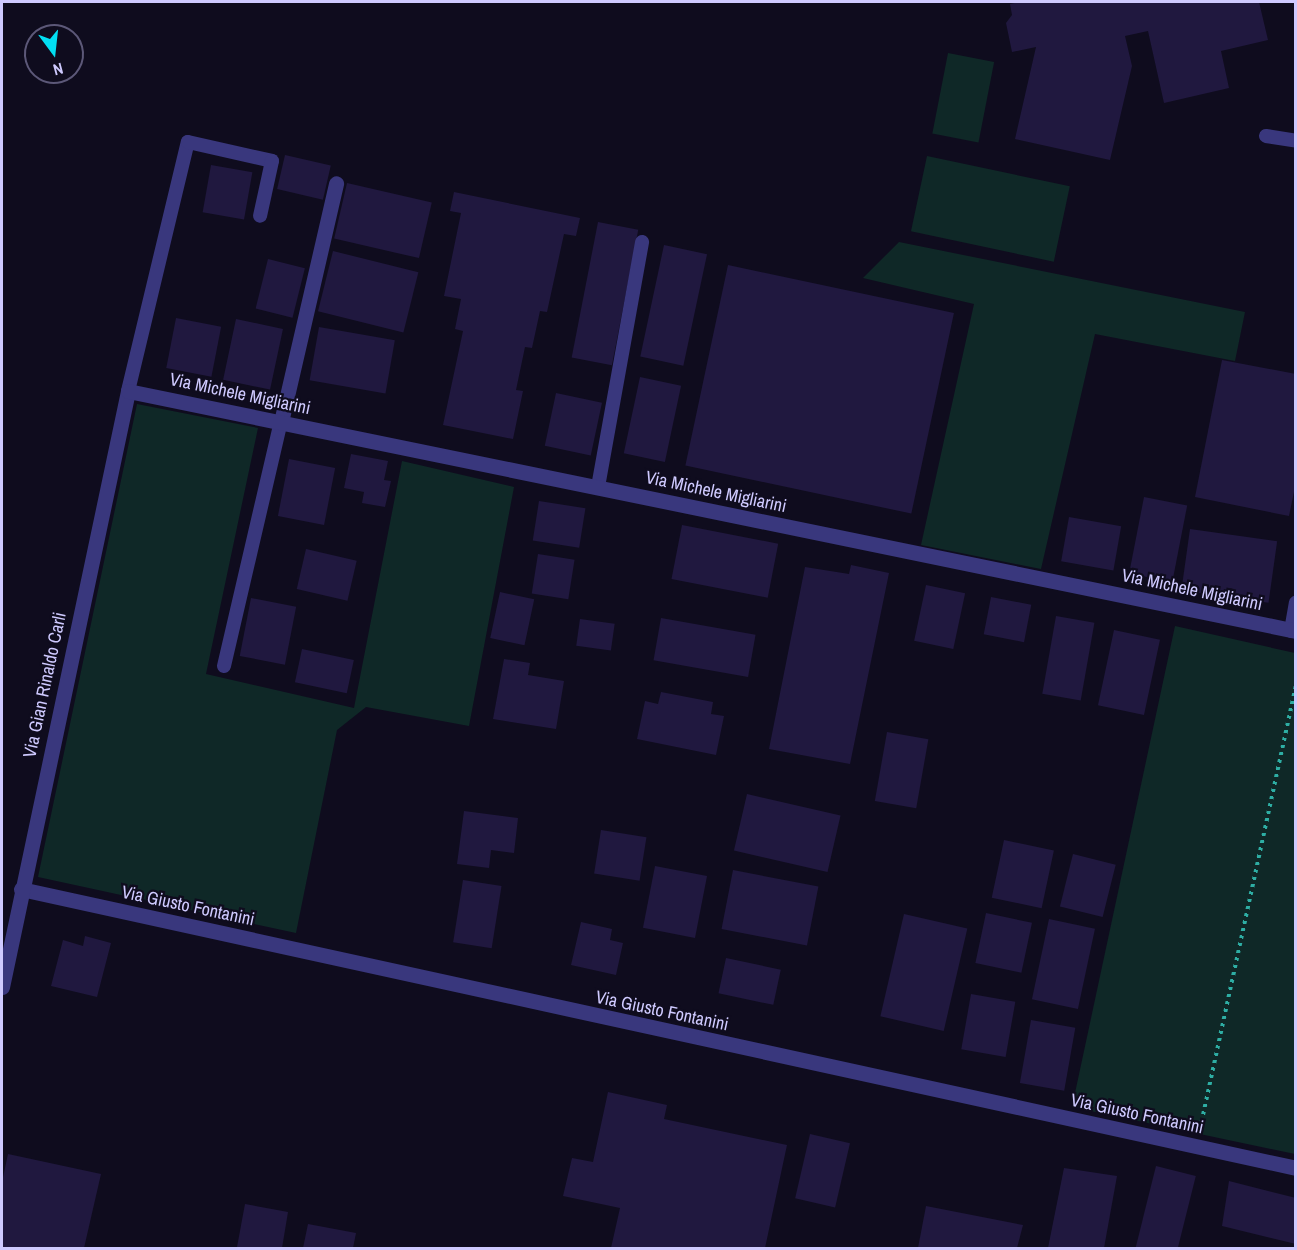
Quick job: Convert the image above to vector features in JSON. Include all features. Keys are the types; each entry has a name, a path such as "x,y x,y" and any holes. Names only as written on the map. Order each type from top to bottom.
{"street":[{"path":"281,422 336,183"},
{"name":"Via Michele Migliarini","path":"128,391 1293,631"},
{"name":"Via Gian Rinaldo Carli","path":"2,987 128,391"},
{"path":"1293,631 1296,602"},
{"name":"Via Giusto Fontanini","path":"21,889 1296,1168"}],"lane":[{"path":"1266,136 1296,141"},
{"path":"128,391 188,142 272,161 260,216"},
{"path":"598,488 642,242"},
{"path":"224,666 281,422"}],"path":[{"path":"1197,1147 1296,685"}],"green space":[{"path":"948,53 994,62 978,142 932,133"},
{"path":"927,156 1070,186 1054,262 911,231"},
{"path":"899,242 1245,312 1235,361 1095,334 1041,569 921,545 974,304 863,278"},
{"path":"137,404 258,428 206,674 354,708 402,461 514,487 469,726 366,707 337,730 296,933 38,877"},
{"path":"1175,626 1295,653 1295,1154 1072,1107"}],"building":[{"path":"1019,2 1259,2 1268,40 1221,51 1229,88 1164,103 1148,31 1125,36 1132,66 1110,160 1015,139 1036,47 1012,52 1006,23 1012,15 1010,4"},
{"path":"285,155 331,166 323,200 277,189"},
{"path":"211,165 252,172 244,220 203,212"},
{"path":"347,183 432,203 419,258 334,239"},
{"path":"454,192 580,218 576,236 564,234 547,312 540,311 532,348 525,347 516,390 523,391 513,439 443,425 463,331 455,329 461,299 444,296 461,213 450,211"},
{"path":"598,222 638,230 612,365 572,357"},
{"path":"664,245 707,254 683,366 640,357"},
{"path":"333,251 418,272 403,332 318,311"},
{"path":"268,259 305,268 293,318 256,308"},
{"path":"728,265 954,313 911,514 685,466"},
{"path":"176,318 221,327 211,377 166,368"},
{"path":"236,319 283,329 270,390 223,380"},
{"path":"319,327 395,340 385,394 310,380"},
{"path":"1222,360 1296,374 1296,482 1289,516 1195,497"},
{"path":"640,377 681,386 665,462 624,453"},
{"path":"556,393 602,403 591,456 545,446"},
{"path":"351,454 388,461 384,480 391,481 385,507 362,503 364,492 344,488"},
{"path":"289,459 335,468 324,525 278,516"},
{"path":"1144,497 1187,505 1172,582 1129,574"},
{"path":"539,501 585,508 579,548 533,541"},
{"path":"1069,517 1121,526 1113,571 1061,561"},
{"path":"682,525 778,544 768,598 672,579"},
{"path":"1190,529 1277,541 1269,603 1181,590"},
{"path":"306,549 357,561 347,601 297,589"},
{"path":"538,554 575,560 568,599 532,594"},
{"path":"851,565 889,573 850,764 769,749 805,567 849,574"},
{"path":"926,585 965,593 953,649 914,641"},
{"path":"500,592 534,599 524,645 490,638"},
{"path":"991,597 1031,605 1024,642 984,634"},
{"path":"251,598 296,607 285,665 240,656"},
{"path":"1056,616 1094,623 1081,701 1042,694"},
{"path":"661,618 756,635 748,677 654,660"},
{"path":"580,619 615,624 611,651 576,646"},
{"path":"1114,630 1160,640 1144,715 1098,705"},
{"path":"302,649 354,660 347,693 295,682"},
{"path":"504,659 530,663 528,675 564,681 556,729 493,719"},
{"path":"661,692 713,702 711,714 724,716 716,755 637,739 645,701 658,704"},
{"path":"887,732 928,739 916,808 875,801"},
{"path":"747,794 841,816 827,872 734,851"},
{"path":"464,811 518,818 514,853 491,850 489,868 457,864"},
{"path":"601,830 646,837 640,881 594,873"},
{"path":"1004,840 1054,851 1042,908 992,898"},
{"path":"1073,854 1116,865 1103,917 1060,906"},
{"path":"655,866 707,876 695,938 643,928"},
{"path":"733,870 818,887 807,945 722,929"},
{"path":"463,880 502,886 492,948 453,942"},
{"path":"986,913 1032,923 1021,973 975,963"},
{"path":"904,914 967,929 944,1031 880,1016"},
{"path":"1049,919 1095,929 1078,1009 1032,999"},
{"path":"581,922 612,929 610,940 623,943 616,975 571,965"},
{"path":"85,936 111,943 97,997 51,986 63,940 83,946"},
{"path":"726,958 781,970 773,1005 719,993"},
{"path":"971,994 1015,1002 1006,1057 961,1049"},
{"path":"1031,1020 1075,1028 1064,1091 1020,1083"},
{"path":"608,1092 667,1105 664,1119 787,1145 765,1248 611,1248 620,1208 563,1196 572,1158 593,1162"},
{"path":"810,1134 850,1143 835,1208 795,1198"},
{"path":"8,1154 101,1174 84,1248 2,1248 2,1182"},
{"path":"1156,1166 1196,1176 1178,1248 1136,1248"},
{"path":"1064,1168 1117,1176 1104,1248 1048,1248"},
{"path":"1229,1181 1296,1198 1296,1244 1222,1226"},
{"path":"245,1204 288,1212 282,1248 237,1247"},
{"path":"926,1206 1023,1225 1017,1248 918,1248"},
{"path":"308,1224 356,1233 353,1248 303,1248"}]}
